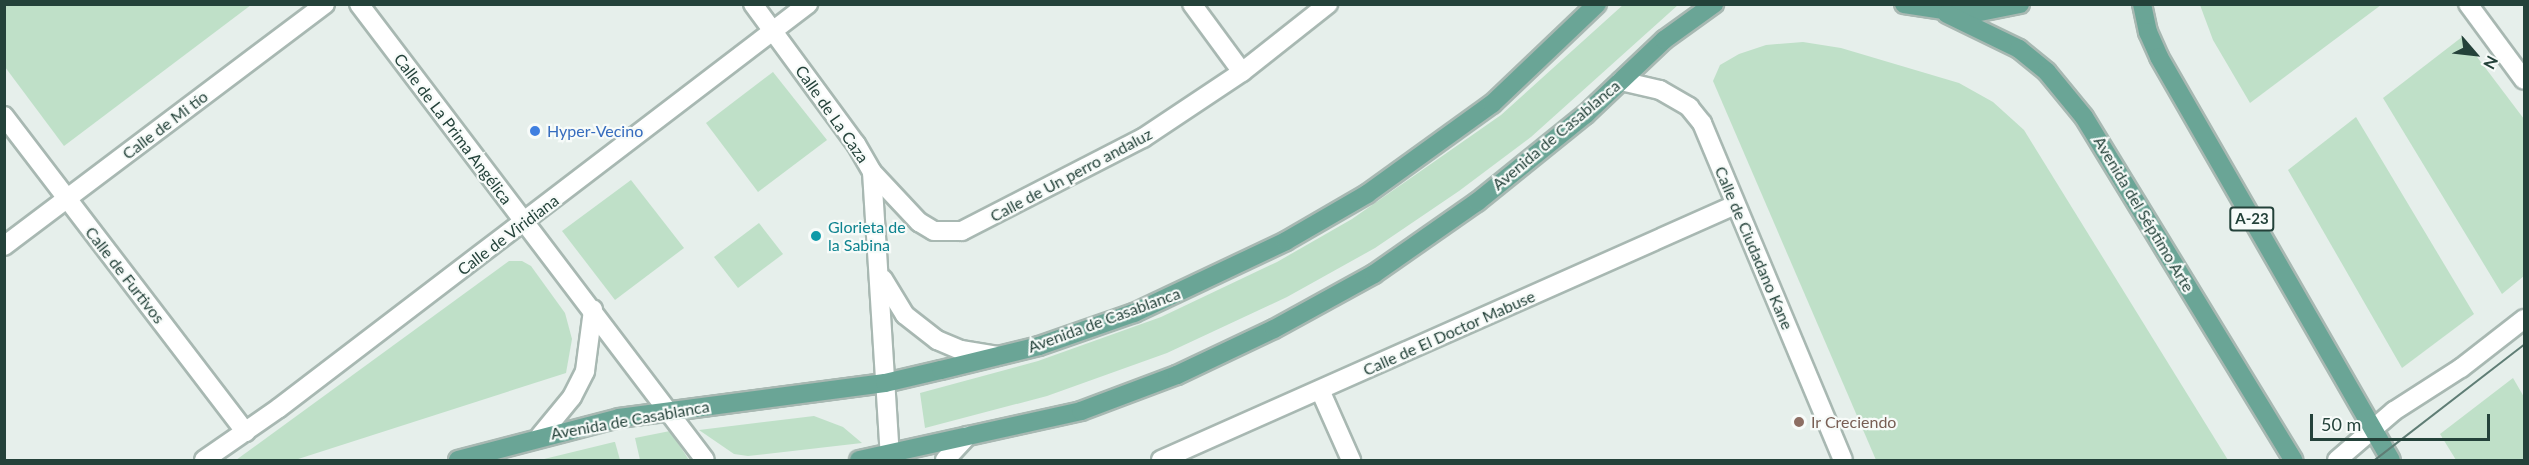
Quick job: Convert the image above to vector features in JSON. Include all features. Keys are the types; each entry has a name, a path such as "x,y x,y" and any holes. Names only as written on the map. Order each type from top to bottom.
{"main road":[{"name":"Avenida de Casablanca","path":"859,460 890,457 967,436 1081,411 1177,375 1284,324 1374,274 1477,202 1540,153 1680,27 1714,4"},
{"path":"1904,4 1947,14 2002,11 2020,4"},
{"name":"A-23","path":"2142,4 2148,32 2159,57 2391,460"},
{"name":"Avenida de Casablanca","path":"458,460 540,436 667,410 885,383 999,357 1134,313 1296,235 1402,170 1492,104 1593,7"},
{"name":"Avenida del Séptimo Arte","path":"1947,14 2019,49 2063,90 2105,149 2293,460"}],"street":[{"name":"Calle de Mi tío","path":"4,246 325,4"},
{"name":"Calle de La Prima Angélica","path":"359,4 705,460"},
{"path":"753,4 772,31"},
{"name":"Calle de Viridiana","path":"204,460 246,432 808,4"},
{"path":"1192,4 1242,72"},
{"name":"Calle de Un perro andaluz","path":"872,172 919,222 941,232 962,231 1097,165 1242,72 1328,4"},
{"path":"2468,4 2524,80"},
{"name":"Calle de La Caza","path":"772,31 872,172 881,275 890,457"},
{"name":"Calle de Ciudadano Kane","path":"1621,81 1652,86 1696,114 1843,460"},
{"name":"Calle de Furtivos","path":"4,116 246,432"},
{"name":"Calle de El Doctor Mabuse","path":"1161,460 1736,205"},
{"path":"881,275 905,315 937,340 961,350 999,357"},
{"path":"540,436 572,397 585,371 593,310"},
{"path":"2337,460 2373,429 2524,319"},
{"path":"1320,390 1351,460"},
{"path":"945,460 967,436"}],"green space":[{"path":"5,4 251,5 64,146 5,67"},
{"path":"1624,4 1678,5 1531,137 1459,191 1375,248 1287,297 1167,353 1047,396 925,428 920,393 1038,361 1161,317 1277,262 1352,219 1501,115"},
{"path":"2200,4 2381,5 2250,103 2213,40"},
{"path":"2462,37 2524,119 2524,276 2502,294 2383,98"},
{"path":"1803,42 1841,48 1959,83 1993,102 2024,130 2228,460 1876,460 1713,81 1720,65 1739,54 1766,45"},
{"path":"773,72 827,140 758,192 706,123"},
{"path":"2356,117 2474,314 2402,368 2288,170"},
{"path":"631,180 684,248 615,300 562,231"},
{"path":"759,223 783,254 738,288 714,257"},
{"path":"509,261 522,261 531,266 565,313 572,339 566,373 295,460 236,460"},
{"path":"2513,378 2524,397 2524,460 2456,460 2440,434"},
{"path":"814,416 843,427 862,443 748,456 734,454 699,430"},
{"path":"670,431 689,460 640,460 635,438"},
{"path":"614,442 620,460 540,460"}],"tram line":[{"path":"2375,460 2524,345"}],"place":[{"name":"Hyper-Vecino","path":"535,131"},
{"name":"Glorieta de la Sabina","path":"816,236"},
{"name":"Ir Creciendo","path":"1799,422"}]}
